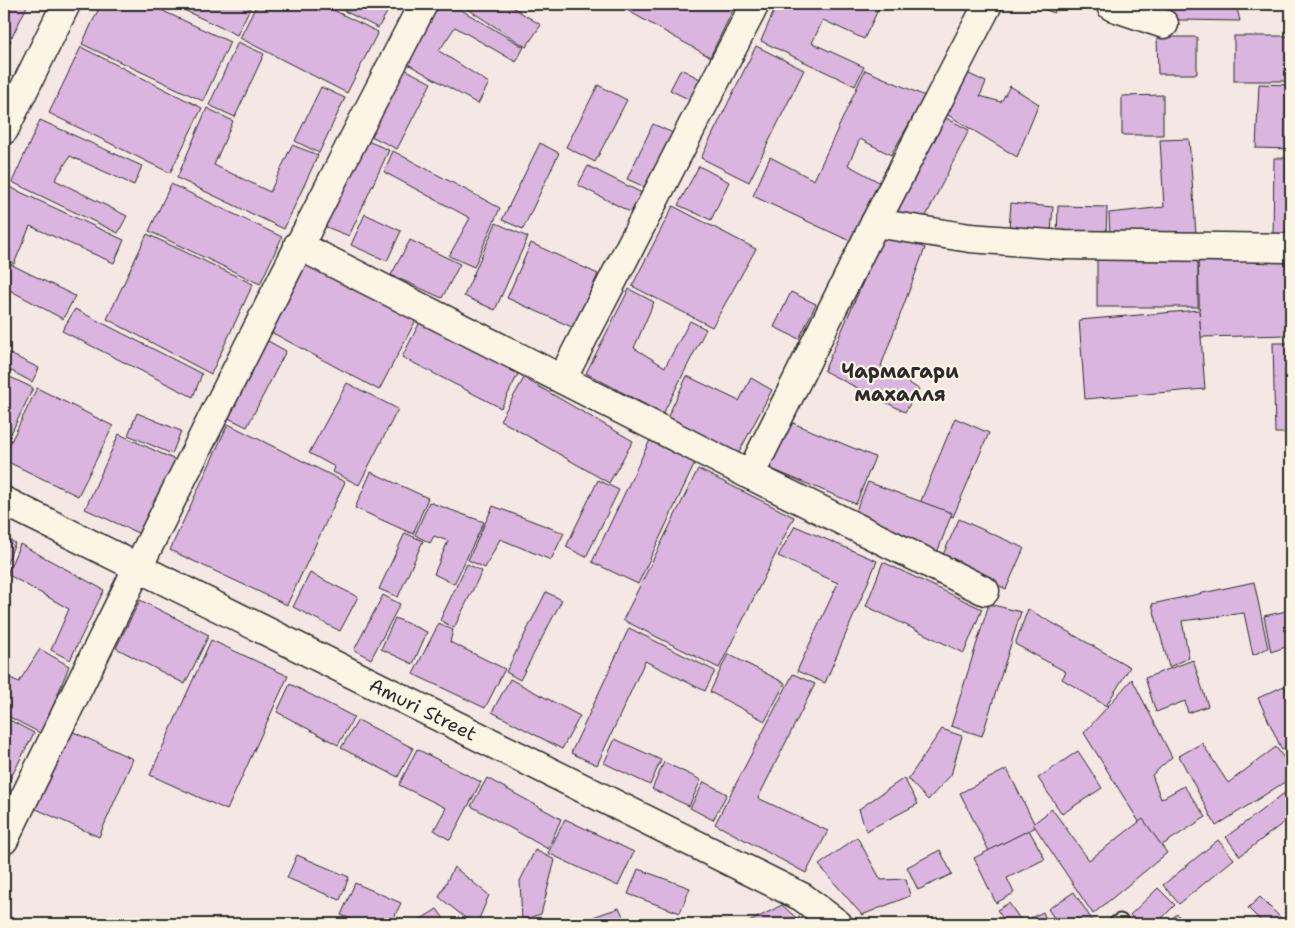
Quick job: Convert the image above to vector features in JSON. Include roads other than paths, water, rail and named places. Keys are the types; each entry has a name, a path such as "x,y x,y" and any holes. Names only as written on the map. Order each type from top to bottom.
{"street":[{"path":"4,130 66,4"},
{"path":"4,840 137,566 298,244 424,4"},
{"path":"562,379 755,4"},
{"path":"750,475 875,223 988,4"},
{"path":"1111,4 1111,6 1164,24"},
{"path":"875,223 970,238 1064,245 1291,248"},
{"path":"298,244 750,475 986,591"},
{"name":"Amuri Street","path":"4,500 802,897 838,924"}],"district":[{"name":"Чармагари махалля","path":"900,382"}]}
